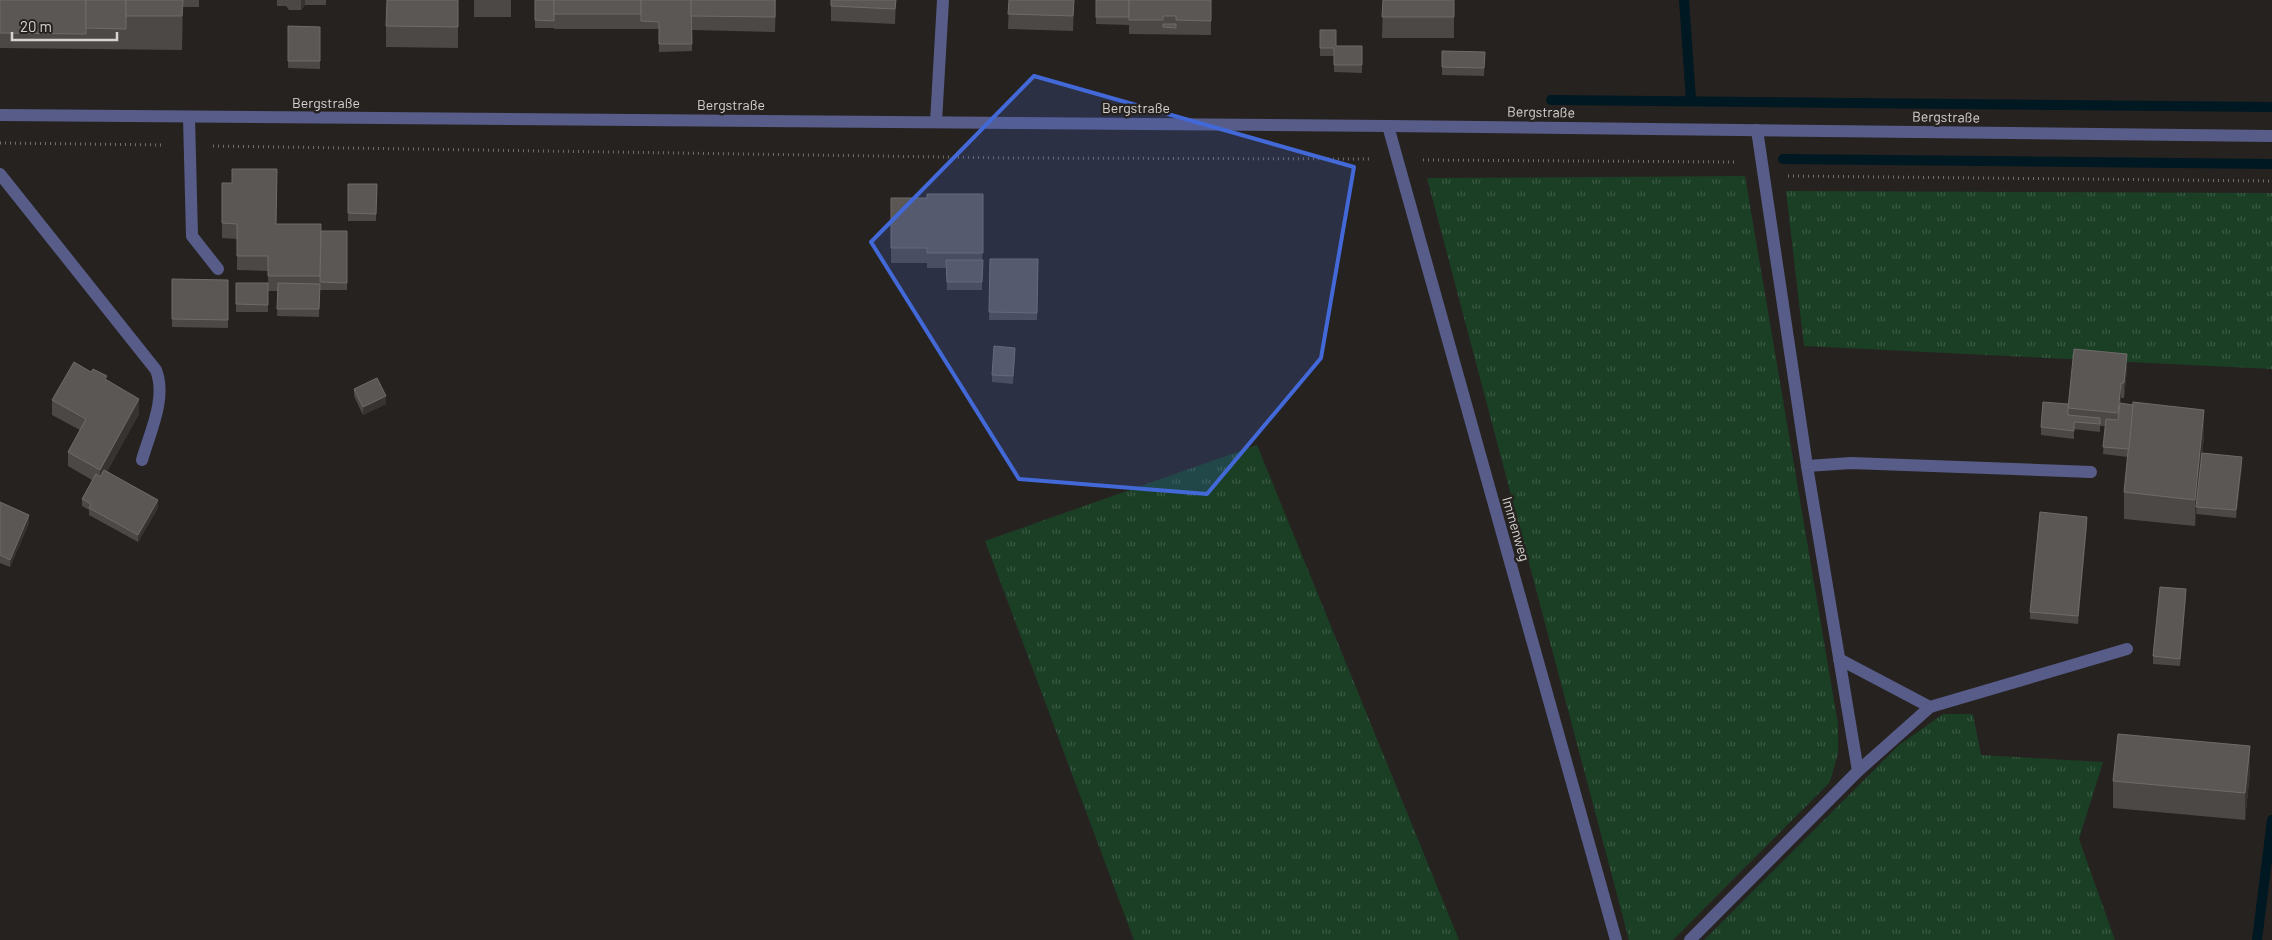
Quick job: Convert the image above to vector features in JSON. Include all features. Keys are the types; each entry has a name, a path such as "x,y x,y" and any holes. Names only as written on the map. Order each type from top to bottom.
{"street":[{"path":"936,122 943,0"},
{"name":"Bergstraße","path":"0,115 1388,126 2272,136"},
{"path":"189,117 192,236 218,269"},
{"name":"Immenweg","path":"1388,126 1616,940"},
{"path":"1757,130 1761,168 1807,466 1858,771"},
{"path":"0,174 156,370 161,382 160,395 142,460"},
{"path":"1807,466 1851,463 2090,472"},
{"path":"1690,940 1858,771 1930,708 2127,649"},
{"path":"1839,659 1930,708"}],"path":[{"path":"0,143 1019,158 1733,161 1784,176 2272,181"}],"highlighted area":[{"path":"1034,76 1354,167 1321,358 1207,494 1019,479 871,242"}],"green space":[{"path":"1745,176 1838,724 1838,753 1830,782 1673,940 1629,940 1427,178"},
{"path":"1786,191 2272,193 2272,369 1804,346"},
{"path":"1257,445 1459,940 1134,940 985,541"},
{"path":"1943,714 1973,714 1981,755 2103,762 2079,839 2115,940 1704,940 1899,745"}],"building":[{"path":"0,0 86,0 86,34 0,33"},
{"path":"86,0 126,0 126,29 86,28"},
{"path":"126,0 183,0 182,16 126,16"},
{"path":"387,0 458,0 458,27 386,26"},
{"path":"535,0 554,0 554,21 535,20"},
{"path":"554,0 641,0 641,14 554,14"},
{"path":"641,0 691,0 692,44 659,44 659,22 641,21"},
{"path":"691,0 775,0 775,17 691,16"},
{"path":"831,0 896,0 895,9 831,6"},
{"path":"1009,0 1074,0 1073,16 1008,14"},
{"path":"1096,0 1129,0 1129,17 1096,17"},
{"path":"1129,0 1211,0 1211,21 1176,20 1176,16 1163,16 1163,20 1129,20"},
{"path":"1383,0 1454,0 1454,17 1382,17"},
{"path":"1163,24 1176,24 1176,28 1163,27"},
{"path":"288,26 320,27 320,61 288,61"},
{"path":"1320,30 1336,30 1336,46 1362,46 1362,65 1334,65 1334,48 1320,48"},
{"path":"1442,51 1485,52 1484,68 1442,67"},
{"path":"232,169 277,169 276,224 321,224 320,276 268,276 268,256 237,256 237,224 222,223 222,183 232,183"},
{"path":"348,184 377,184 376,214 348,213"},
{"path":"927,194 983,194 983,253 927,253 927,248 891,248 891,198 927,198"},
{"path":"321,231 347,231 347,283 320,282"},
{"path":"990,259 1038,259 1037,313 989,312"},
{"path":"946,260 983,260 982,282 947,282"},
{"path":"172,279 228,280 228,320 172,319"},
{"path":"236,283 268,283 268,305 236,304"},
{"path":"278,283 320,284 319,309 277,309"},
{"path":"994,346 1015,348 1013,376 992,375"},
{"path":"2074,349 2127,354 2124,383 2121,383 2118,413 2068,408"},
{"path":"74,362 91,372 93,369 107,376 105,379 139,399 100,470 68,452 86,419 52,400"},
{"path":"377,378 386,396 363,407 354,389"},
{"path":"2043,402 2068,404 2068,415 2100,418 2100,424 2074,422 2074,431 2041,427"},
{"path":"2133,402 2204,410 2195,500 2124,492"},
{"path":"2120,403 2133,405 2129,449 2103,447 2106,419 2118,420"},
{"path":"2202,453 2242,457 2236,510 2196,507"},
{"path":"104,470 158,500 138,535 89,508 91,504 82,499 96,474 100,477"},
{"path":"0,502 29,515 10,560 0,555"},
{"path":"2040,512 2087,517 2078,616 2030,612"},
{"path":"2160,587 2186,589 2180,659 2153,656"},
{"path":"2118,734 2250,746 2245,793 2113,781"}],"waterway":[{"path":"1684,0 1691,100"},
{"path":"1551,100 2272,107"},
{"path":"1783,159 2272,164"},
{"path":"2257,940 2272,820"}]}
